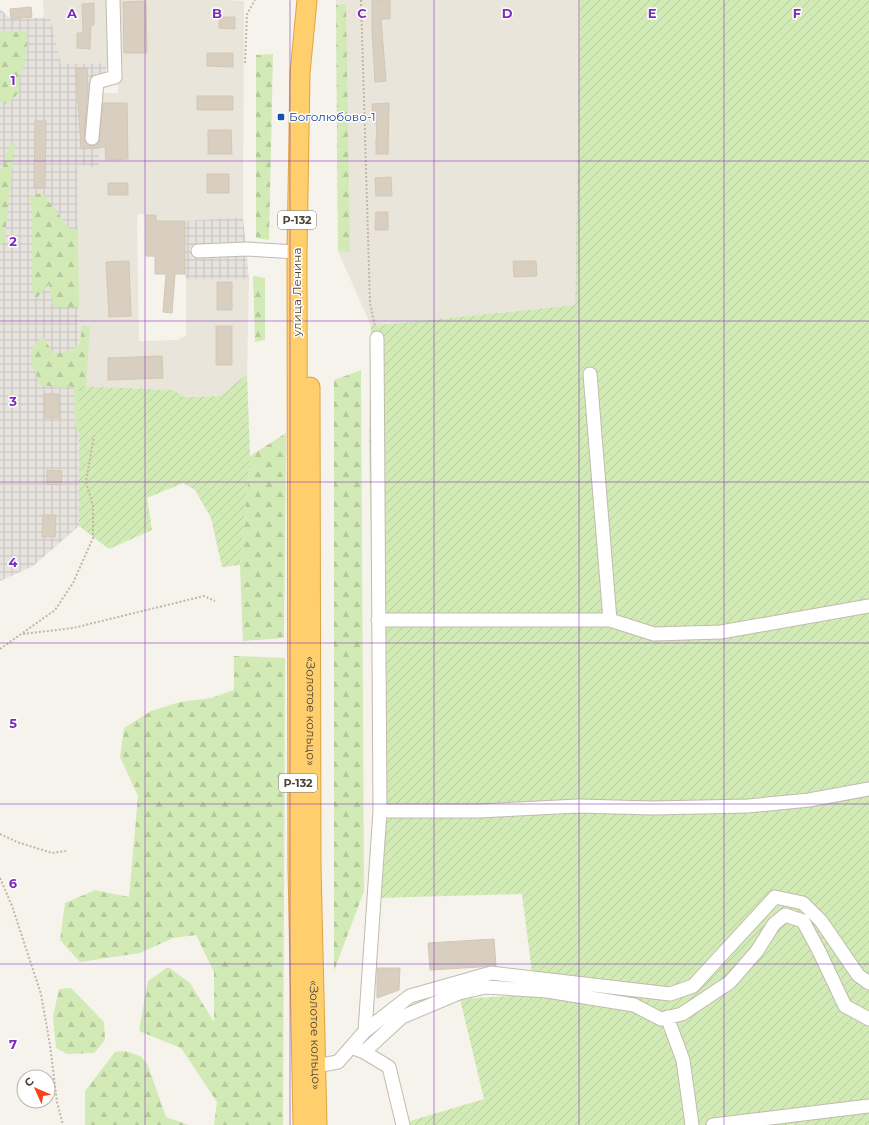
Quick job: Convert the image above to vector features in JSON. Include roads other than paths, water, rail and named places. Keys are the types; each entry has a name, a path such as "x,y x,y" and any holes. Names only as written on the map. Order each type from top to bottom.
{"highway":[{"name":"улица Ленина","path":"304,441 296,252 300,73 308,0"},
{"name":"улица Ленина","path":"304,441 309,244 311,70 308,0"},
{"name":"«Золотое кольцо»","path":"304,441 317,1125"},
{"name":"«Золотое кольцо»","path":"303,1125 298,868 304,441"}],"lane":[{"path":"92,138 97,82 115,77 113,0"},
{"path":"198,251 247,249 296,252"},
{"path":"365,1031 380,811 377,338"},
{"path":"590,374 610,620"},
{"path":"378,620 610,620 654,634 721,632 869,606"},
{"path":"380,811 478,811 578,806 653,808 748,806 809,800 869,789"},
{"path":"316,1066 338,1062 365,1031 410,996 491,973 670,994 693,986 776,897 802,903 821,921 858,975 869,983"},
{"path":"364,1052 402,1017 459,993 486,987 547,991 634,1005 661,1019 682,1014 730,982 757,951 774,924 785,915 803,921 819,950 845,1006 869,1019"},
{"path":"667,1017 683,1060 692,1125"},
{"path":"351,1047 364,1052 388,1067 403,1125"},
{"path":"713,1125 869,1106"}],"place":[{"name":"Боголюбово-1","path":"281,117"}]}
